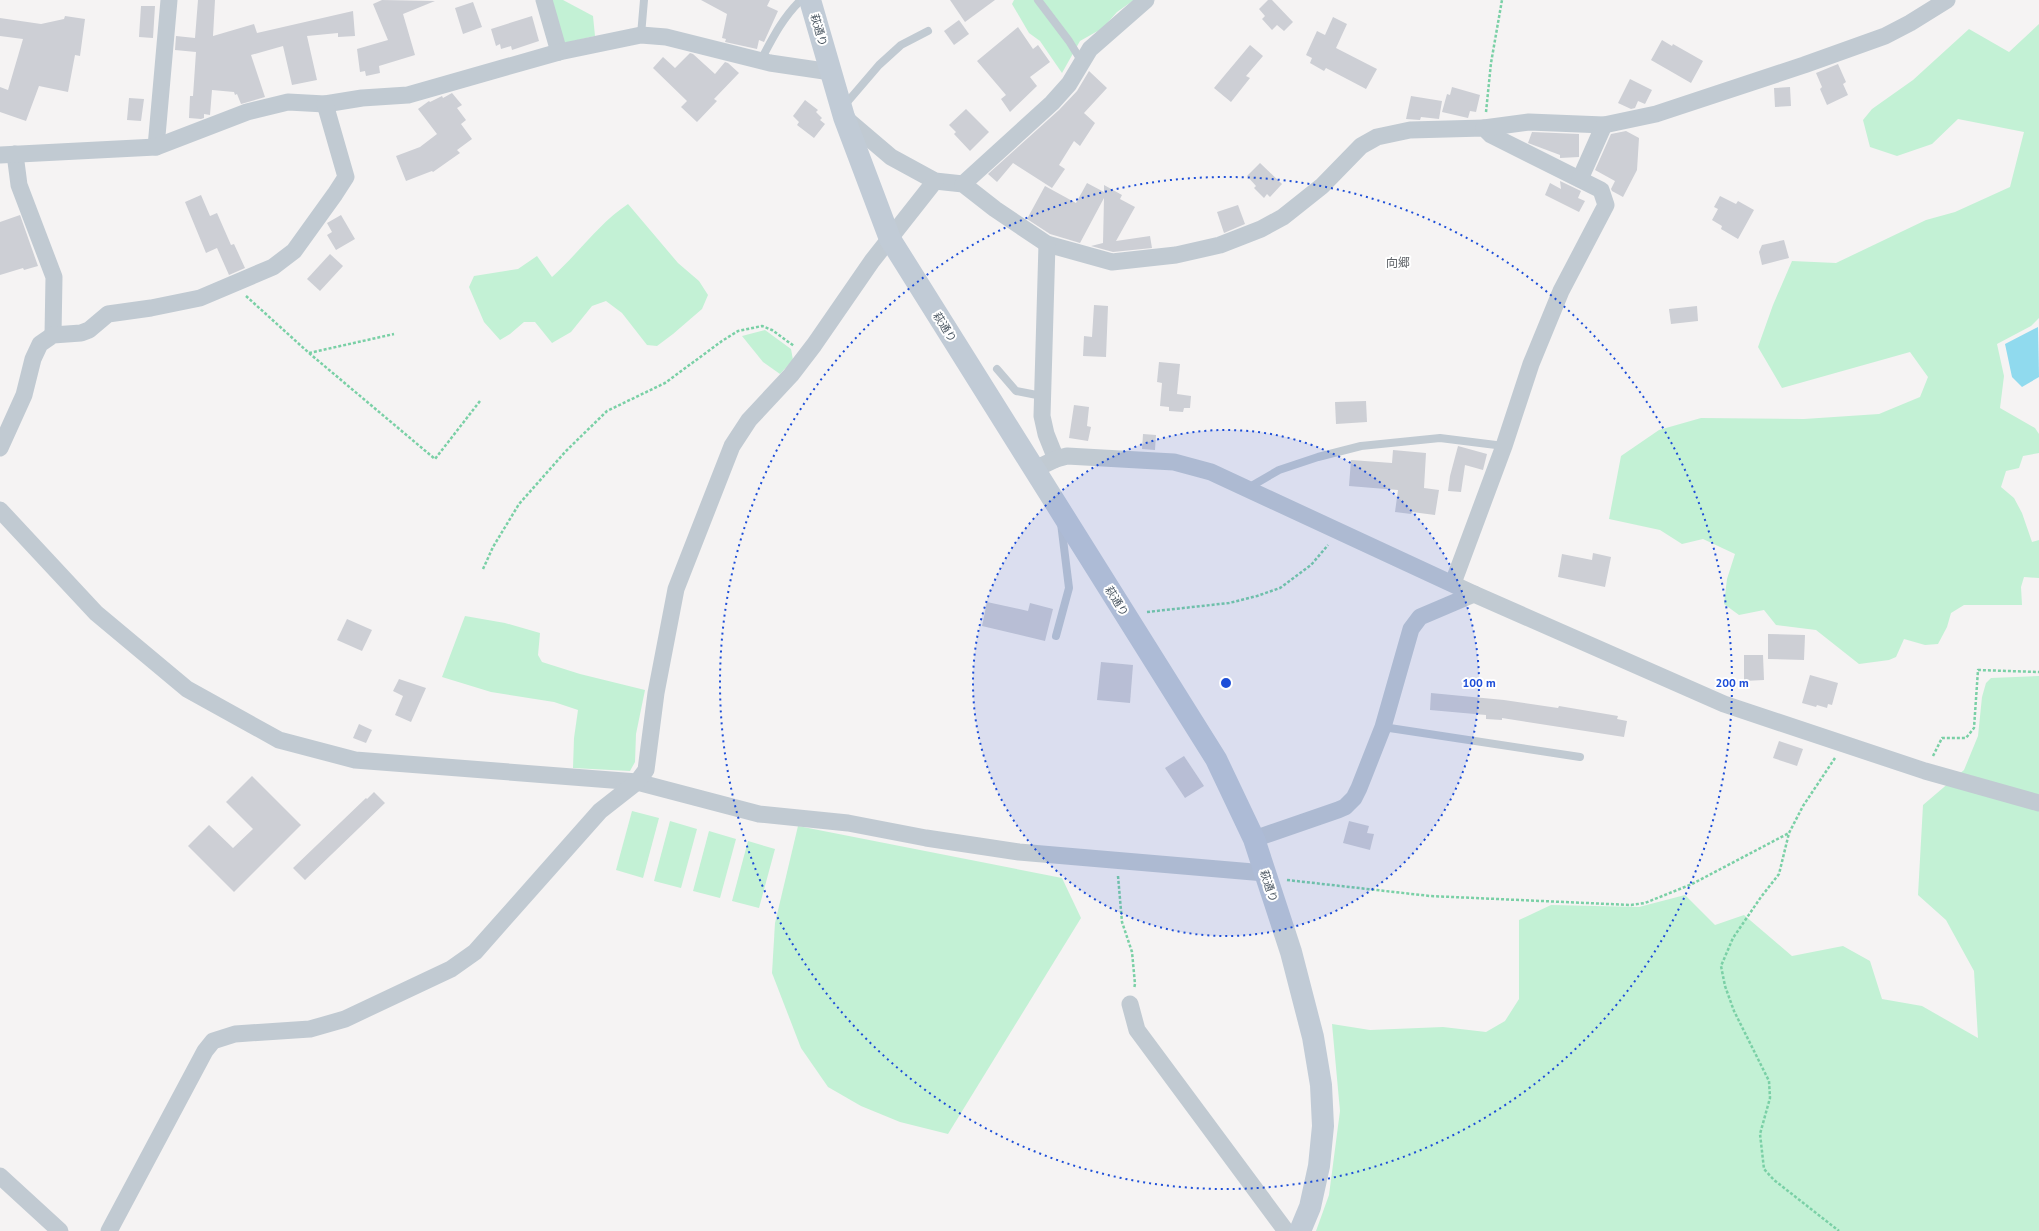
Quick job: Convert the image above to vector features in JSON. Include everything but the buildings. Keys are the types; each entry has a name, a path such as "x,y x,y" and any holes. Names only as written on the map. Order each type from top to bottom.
{"street":[{"path":"156,147 169,0"},
{"path":"544,0 559,52"},
{"name":"萩通り","path":"810,0 843,113 890,239 1216,760 1254,839 1291,952 1313,1037 1322,1085 1323,1126 1319,1166 1310,1207 1300,1231"},
{"path":"963,184 1052,103 1069,84 1090,48 1146,0"},
{"path":"843,113 891,157 936,181 963,184 995,210 1047,244 1112,262 1176,255 1220,245 1261,229 1283,216 1322,186 1362,146 1377,137 1410,130 1484,128 1529,122 1604,124 1656,114 1878,39 1910,23 1947,0"},
{"path":"53,335 54,277 20,185 7,155 156,147 247,112 281,103 325,104 362,98 408,95 559,52 641,35 666,37 761,60 831,72"},
{"path":"0,448 24,395 34,359 40,344 53,335 81,333 89,330 108,314 151,308 200,298 234,285 273,267 294,251 346,177 325,104"},
{"path":"1580,179 1604,124"},
{"path":"1453,583 1504,446 1531,364 1561,291 1606,205 1601,190 1491,135 1484,128"},
{"path":"110,1231 204,1051 212,1041 235,1034 310,1028 345,1019 451,969 475,952 600,811 637,782 646,770 656,693 676,589 732,446 749,420 791,375 818,340 872,261 936,181"},
{"path":"1047,244 1042,416 1046,434 1056,459"},
{"path":"1035,469 1056,459 1067,456 1174,462 1211,472 1333,527 1474,594 1724,704 1925,770 2039,803"},
{"path":"0,510 96,613 187,689 279,740 355,760 637,782 759,814 848,822 926,838 1019,852 1120,860 1265,875"},
{"path":"1254,839 1338,810 1350,803 1359,788 1383,727 1415,622 1420,617 1474,594"},
{"path":"1130,1004 1137,1030 1286,1231"},
{"path":"0,1176 60,1231"}],"lane":[{"path":"641,35 644,0"},
{"path":"761,60 778,29 792,9 801,0"},
{"path":"1038,0 1082,62"},
{"path":"843,113 879,65 895,50 928,31"},
{"path":"997,369 1016,391 1042,396"},
{"path":"1248,489 1279,470 1318,457 1361,446 1440,438 1504,446"},
{"path":"1056,636 1069,588 1061,530 1061,512"},
{"path":"1383,727 1580,757"}],"path":[{"path":"1484,128 1490,63 1502,0"},
{"path":"234,285 309,353 435,459 480,401"},
{"path":"483,570 493,547 519,504 566,451 607,411 665,383 722,341 738,331 751,327 762,326 772,330 791,342 804,357"},
{"path":"309,353 394,334"},
{"path":"1125,615 1186,606 1229,603 1280,588 1311,565 1327,548 1333,527"},
{"path":"1925,770 1942,738 1966,738 1974,728 1978,670 2039,672"},
{"path":"1839,1231 1774,1180 1764,1169 1760,1134 1770,1098 1768,1081 1734,1011 1725,986 1721,966 1733,938 1779,874 1789,833 1803,806 1843,743"},
{"path":"1265,875 1430,896 1631,905 1645,903 1692,884 1789,833"},
{"path":"1120,860 1118,877 1122,922 1132,952 1135,984 1130,1004"}],"green space":[{"path":"551,0 563,0 593,16 595,36 569,42 561,42"},
{"path":"1014,0 1134,0 1117,12 1103,28 1080,41 1062,73 1040,41 1029,33 1012,4"},
{"path":"2039,24 2039,318 2031,326 1997,344 2004,376 2000,408 2035,428 2039,434 2039,453 2023,456 2019,468 2006,471 2001,487 2014,498 2022,513 2032,542 2039,540 2039,578 2024,577 2021,587 2022,605 1964,605 1951,613 1947,627 1938,644 1925,645 1904,639 1896,657 1889,660 1859,664 1816,630 1776,625 1764,610 1739,615 1724,604 1727,579 1735,554 1703,539 1682,544 1660,530 1609,519 1621,456 1659,430 1701,418 1804,419 1879,414 1920,397 1928,377 1910,352 1782,388 1758,347 1773,305 1792,261 1836,263 1926,220 1955,212 2010,187 2024,132 1958,119 1932,144 1897,156 1870,147 1863,120 1872,109 1913,80 1969,29 2009,52"},
{"path":"628,204 678,263 699,281 708,295 702,309 657,346 647,345 622,313 606,301 592,306 571,332 552,343 535,322 524,322 500,340 484,322 469,287 474,276 518,269 537,256 552,277 598,229"},
{"path":"765,330 791,349 793,360 780,374 763,362 742,336"},
{"path":"465,616 505,623 540,633 538,655 542,662 580,674 645,690 636,734 635,762 630,771 573,768 574,738 578,710 554,702 491,692 442,677"},
{"path":"2039,676 2039,1231 1316,1231 1329,1195 1340,1111 1332,1024 1370,1030 1443,1027 1486,1032 1505,1021 1519,999 1519,920 1551,905 1639,907 1685,895 1715,925 1744,915 1792,956 1843,946 1870,961 1882,999 1922,1006 1978,1038 1974,971 1946,920 1918,895 1923,805 1964,770 1978,736 1982,697 1986,683 1991,678"},
{"path":"632,811 659,818 643,878 616,870"},
{"path":"670,821 697,829 681,888 654,881"},
{"path":"798,826 1062,878 1081,918 948,1134 900,1122 861,1106 828,1087 801,1048 772,973 775,923"},
{"path":"709,831 736,839 720,898 693,891"},
{"path":"748,841 775,849 759,908 732,901"}],"water":[{"path":"2038,327 2039,377 2022,387 2012,377 2005,344"}],"district":[{"name":"向郷","path":"1398,262"}]}
